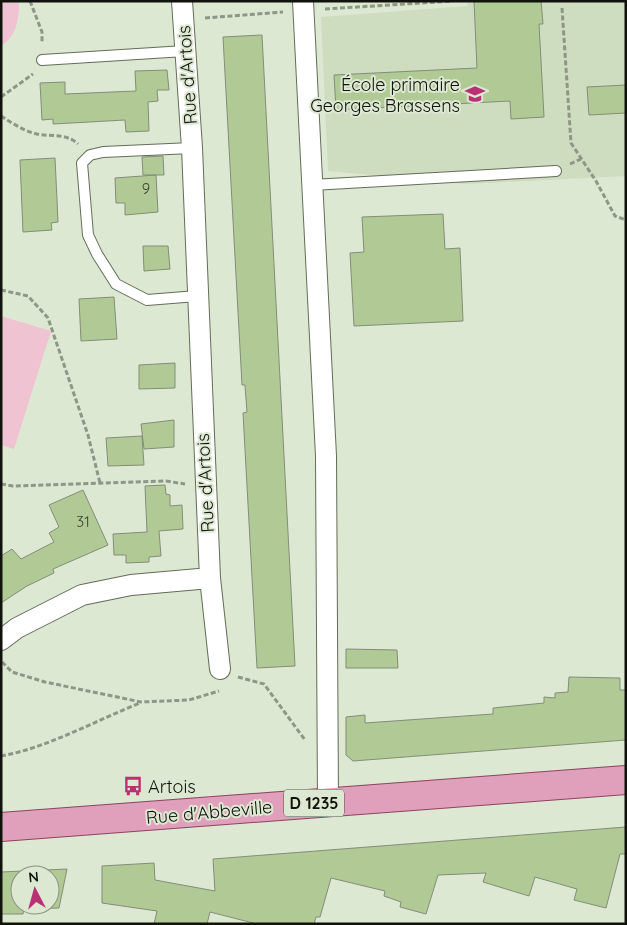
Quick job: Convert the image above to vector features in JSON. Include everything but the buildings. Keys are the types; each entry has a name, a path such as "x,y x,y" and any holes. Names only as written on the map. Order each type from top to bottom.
{"main road":[{"name":"Rue d'Abbeville","path":"1,826 626,780"}],"street":[{"name":"Rue d'Artois","path":"182,1 192,148 210,578 220,669"},
{"path":"303,1 326,456 328,802"},
{"path":"1,640 17,628 82,595 131,585 210,578"}],"lane":[{"path":"42,60 185,51"},
{"name":"Rue d'Artois","path":"90,155 103,152 192,148"},
{"path":"90,155 82,163 88,235 97,254 116,284 147,300 197,296"},
{"path":"312,186 556,171"}],"path":[{"path":"562,8 570,143 596,180 615,216 626,220"},
{"path":"42,42 52,41"},
{"path":"1,116 14,125 36,134 70,137 90,155"},
{"path":"1,290 28,296 48,318 88,435 100,483"},
{"path":"1,484 14,486 166,481 205,488"},
{"path":"1,661 12,672 45,682 141,702 189,700 225,690"},
{"path":"264,684 304,739"},
{"path":"1,756 44,742 141,702"}],"shaded area":[{"path":"1,1 19,1 14,32 1,46"},
{"name":"École primaire Georges Brassens","path":"468,1 626,1 626,176 466,184 328,171 321,17 467,6"},
{"path":"1,316 51,331 14,449 1,445"}],"place":[{"name":"École primaire Georges Brassens","path":"475,94"},
{"name":"Artois","path":"133,786"}]}
